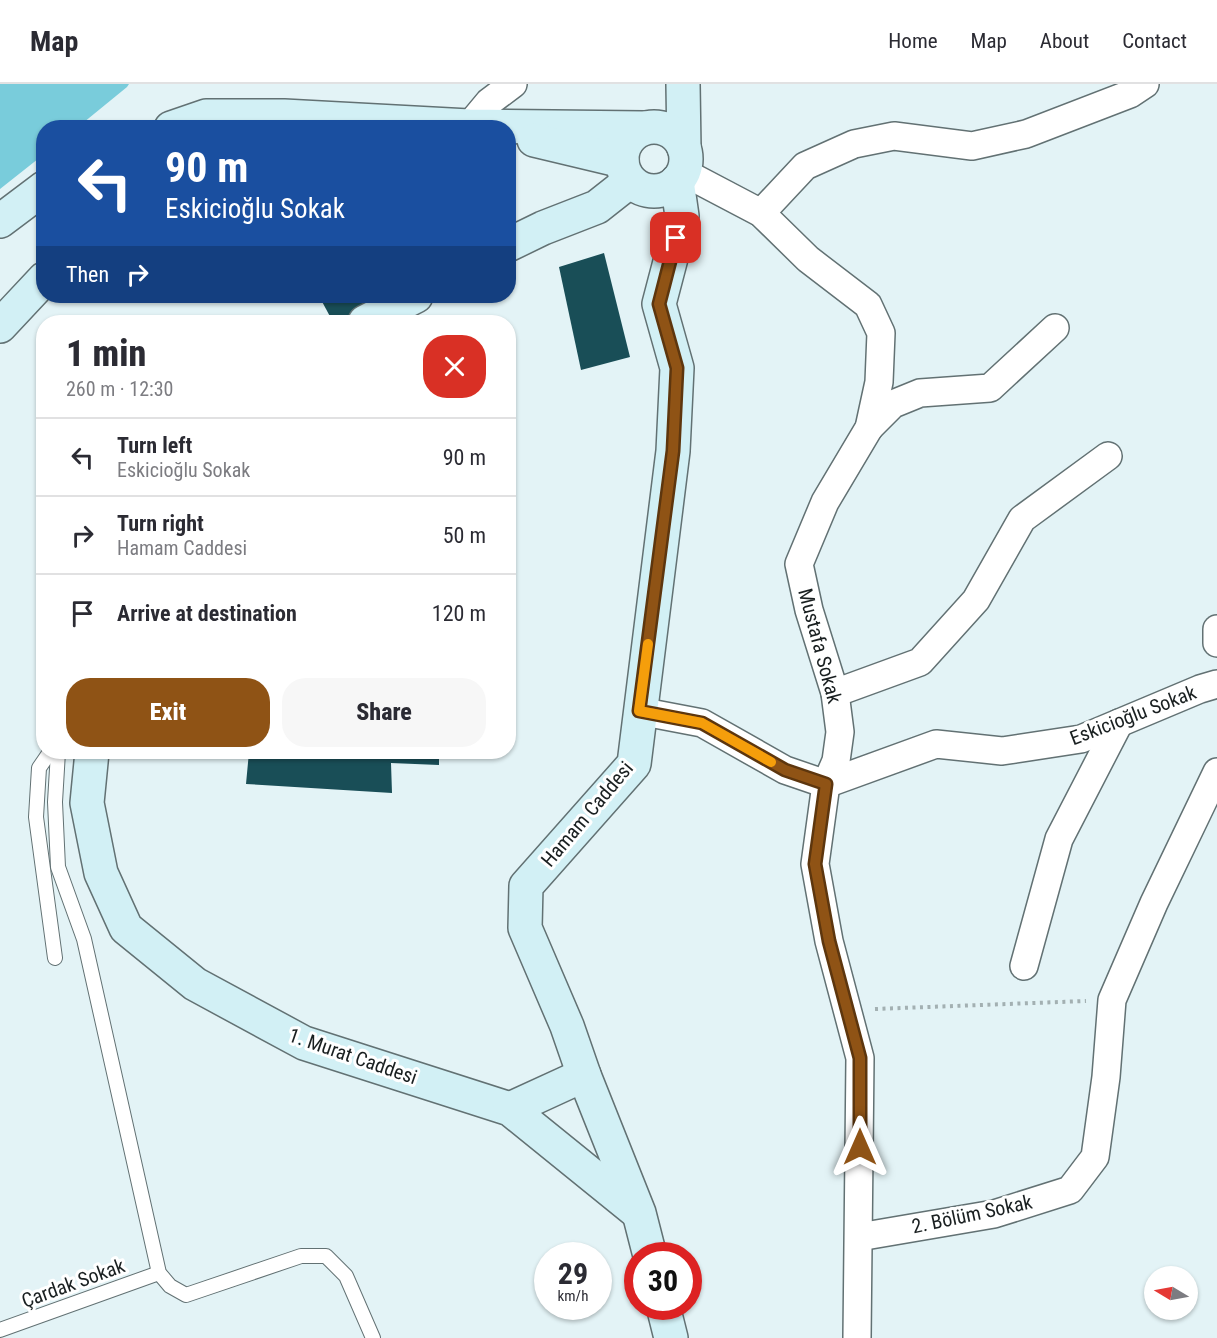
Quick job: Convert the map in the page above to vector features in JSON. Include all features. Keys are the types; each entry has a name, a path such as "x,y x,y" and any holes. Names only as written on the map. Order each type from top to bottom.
{"main road":[{"path":"516,127 649,127 663,128 672,133 682,167 669,187 659,190 639,187 626,171 623,150 634,133 649,127 672,84"},
{"name":"Hamam Caddesi","path":"639,1213 567,1026 525,928 526,886 634,764 673,451 677,368 659,304 682,216 682,84"},
{"path":"194,120 206,116 249,120"},
{"path":"516,137 626,171"},
{"path":"516,241 597,207 626,171"},
{"path":"0,221 36,194"},
{"path":"0,326 36,288"},
{"path":"379,315 402,303"},
{"name":"1. Murat Caddesi","path":"91,759 87,803 100,873 126,928 195,984 304,1043 510,1109 639,1213"},
{"path":"510,1109 584,1074"},
{"path":"639,1213 646,1242"},
{"path":"666,1320 671,1338"}],"street":[{"path":"477,120 489,102 513,84"},
{"path":"761,213 805,166 854,144 894,136 972,146 1026,134 1130,94 1145,84"},
{"name":"Mustafa Sokak","path":"682,167 761,213 808,259 868,305 881,333 879,382 869,428 825,502 799,564 809,610 835,693 840,732 836,761 826,784 815,864 829,941 860,1058 856,1338"},
{"path":"869,428 893,404 920,393 990,387 1055,328"},
{"path":"835,693 920,662 976,600 1022,519 1108,456"},
{"path":"1217,629 1217,643"},
{"name":"Eskicioğlu Sokak","path":"826,784 936,744 1002,751 1081,739 1217,684"},
{"path":"639,711 702,723 785,770 826,784"},
{"path":"1024,966 1059,839 1119,723"},
{"name":"2. Bölüm Sokak","path":"859,1237 994,1214 1070,1191 1095,1157 1106,1077 1112,1000 1154,903 1217,772"}],"lane":[{"path":"45,759 39,768 36,817 55,958"},
{"path":"57,759 54,802 58,867 84,939 159,1273 170,1286 186,1295 301,1256 326,1256 346,1276 373,1338"},
{"name":"Çardak Sokak","path":"0,1330 159,1273"}],"path":[{"path":"847,1010 1112,1000"}],"shaded area":[{"path":"0,84 129,84 87,120 36,120 36,161 0,189"}],"building":[{"path":"604,253 630,357 581,370 559,267"},
{"path":"323,303 375,303 351,315 329,315"},
{"path":"248,759 439,759 439,765 391,763 392,793 246,784"}],"slow traffic":[{"path":"648,644 639,711 702,723 771,762"}],"route":[{"path":"676,238 659,304 677,368 673,451 639,711 702,723 785,770 826,784 815,864 829,941 860,1058 860,1147"}]}
